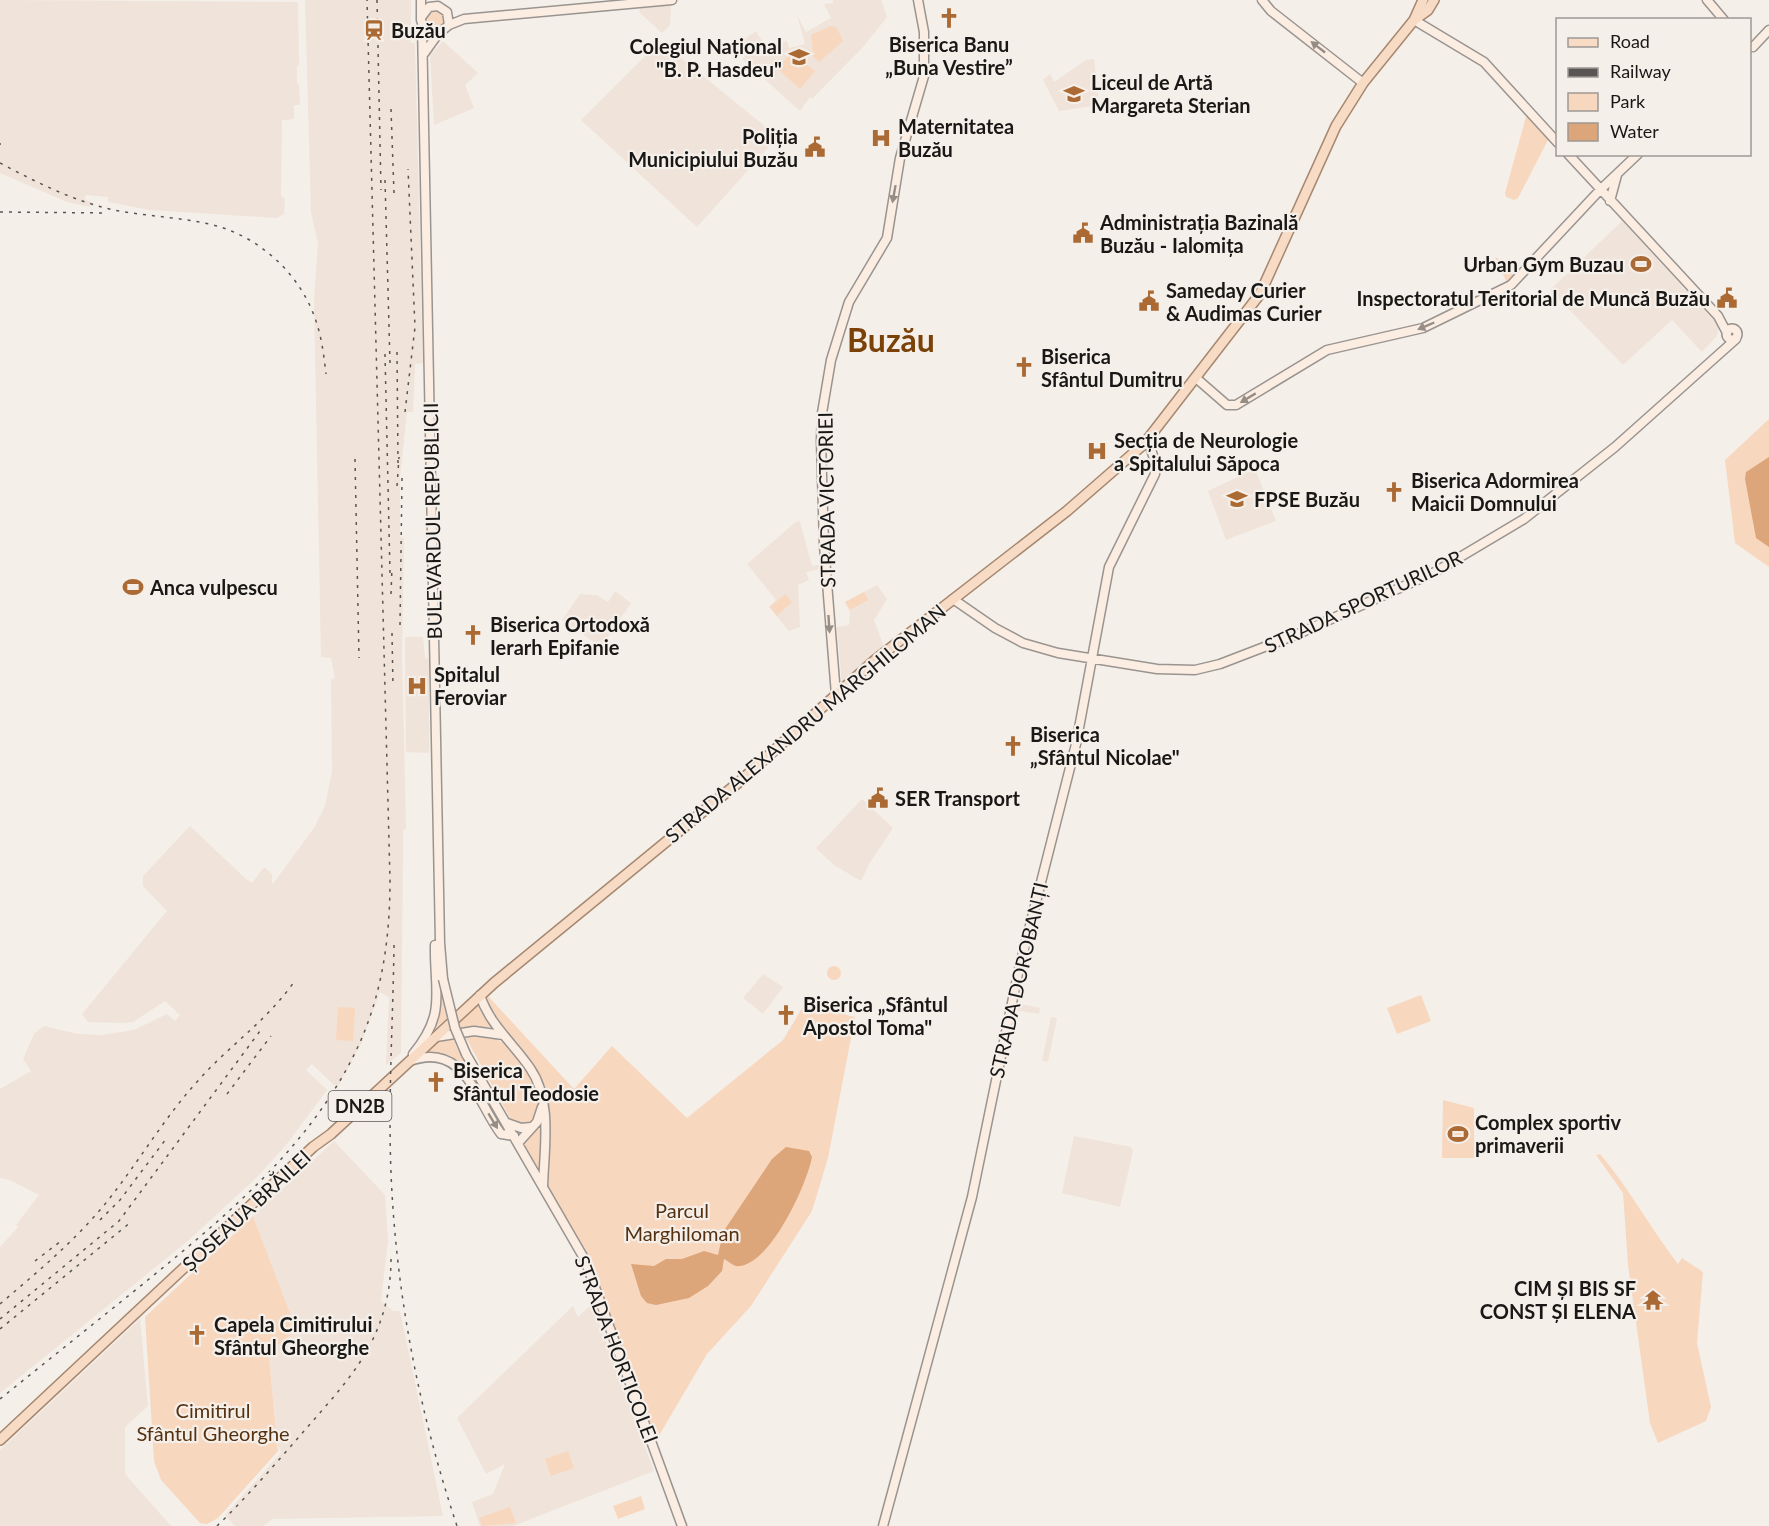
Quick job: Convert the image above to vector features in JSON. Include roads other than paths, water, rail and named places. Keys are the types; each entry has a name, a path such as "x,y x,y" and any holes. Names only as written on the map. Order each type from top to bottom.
{"main road":[{"name":"BULEVARDUL REPUBLICII","path":"421,0 443,980 452,1020 465,1054"},
{"path":"423,55 438,34 449,25 464,19 672,0"},
{"name":"STRADA VICTORIEI","path":"836,695 824,545 820,441 831,360 856,286 887,238 900,158 924,76 924,32 918,0"},
{"path":"1262,0 1271,11 1364,83"},
{"path":"1414,20 1423,0"},
{"path":"1414,20 1428,10 1434,0"},
{"path":"1707,0 1722,18"},
{"path":"438,34 428,33 422,20 434,3 445,9 449,15 449,25"},
{"path":"449,15 464,19"},
{"path":"1414,20 1484,62 1556,142"},
{"name":"STRADA ALEXANDRU MARGHILOMAN","path":"494,983 739,782 875,660 1067,511 1148,440 1260,294 1299,210 1325,145 1364,83 1414,20"},
{"path":"1751,45 1768,31"},
{"path":"1570,156 1610,201"},
{"path":"1196,378 1230,406 1243,401 1327,350 1423,328 1511,285 1600,190 1636,156"},
{"path":"1587,176 1615,176"},
{"path":"1610,201 1615,176"},
{"name":"STRADA SPORTURILOR","path":"953,598 995,628 1023,643 1093,660 1170,670 1213,666 1298,634 1435,572 1540,508 1615,447 1720,351 1731,334 1719,318 1610,201"},
{"name":"STRADA DOROBANȚI","path":"883,1526 972,1197 1019,969 1070,767 1093,660 1110,562 1155,474 1155,465 1148,440"},
{"path":"404,1064 427,1035 437,1012 435,936 440,900"},
{"name":"ȘOSEAUA BRĂILEI","path":"0,1440 313,1147 331,1134 412,1056 494,983"},
{"path":"480,995 488,1015 536,1078 543,1104 543,1187"},
{"path":"432,1038 462,1031 503,1035"},
{"name":"STRADA HORTICOLEI","path":"465,1054 585,1260 682,1526"},
{"path":"404,1064 431,1056 453,1063 463,1072 501,1134 516,1140 537,1122 543,1104"},
{"path":"507,1123 521,1128 531,1127"},
{"path":"534,1171 540,1171 543,1161"}],"water":[{"path":"1769,457 1769,547 1756,538 1745,479 1746,472"},
{"path":"786,1147 809,1151 812,1157 795,1203 764,1252 752,1262 740,1266 733,1265 724,1259 722,1271 708,1286 689,1298 656,1305 647,1303 641,1296 631,1264 654,1266 666,1259 682,1259 704,1251 718,1255 723,1232 772,1159"}],"railway":[{"path":"0,1399 170,1262 264,1177 293,1146 319,1113 342,1078 361,1040 375,1001 387,941 390,880 367,0"},
{"path":"377,0 381,190"},
{"path":"391,109 394,193"},
{"path":"0,163 84,202 114,210 209,224 245,237 276,260 301,289 317,324 326,374"},
{"path":"405,412 415,327 408,169"},
{"path":"385,180 390,363"},
{"path":"0,212 108,213"},
{"path":"397,352 398,463"},
{"path":"385,354 390,573"},
{"path":"397,486 399,457"},
{"path":"355,459 359,658"},
{"path":"400,625 402,478"},
{"path":"391,594 392,567"},
{"path":"392,633 393,687"},
{"path":"394,945 390,1144 398,1263 421,1396 431,1440 457,1526"},
{"path":"0,1304 89,1223 183,1098 208,1070 271,1010 294,982"},
{"path":"0,1319 119,1221 260,1031"},
{"path":"227,1094 271,1036"},
{"path":"100,1220 120,1200 166,1139"},
{"path":"0,1329 131,1222"},
{"path":"35,1261 61,1241"},
{"path":"217,1526 333,1398 359,1364 373,1339 384,1310 390,1280 391,1259"}],"place":[{"name":"Biserica Banu „Buna Vestire”","path":"949,18"},
{"name":"Buzău","path":"374,30"},
{"name":"Colegiul Național \"B. P. Hasdeu\"","path":"799,57"},
{"name":"Liceul de Artă Margareta Sterian","path":"1074,94"},
{"name":"Maternitatea Buzău","path":"881,138"},
{"name":"Poliția Municipiului Buzău","path":"815,147"},
{"name":"Administrația Bazinală Buzău - Ialomița","path":"1083,233"},
{"name":"Urban Gym Buzau","path":"1641,264"},
{"name":"Inspectoratul Teritorial de Muncă Buzău","path":"1727,298"},
{"name":"Sameday Curier & Audimas Curier","path":"1149,301"},
{"name":"Biserica Sfântul Dumitru","path":"1024,367"},
{"name":"Secția de Neurologie a Spitalului Săpoca","path":"1097,451"},
{"name":"Biserica Adormirea Maicii Domnului","path":"1394,492"},
{"name":"FPSE Buzău","path":"1237,499"},
{"name":"Anca vulpescu","path":"133,587"},
{"name":"Biserica Ortodoxă Ierarh Epifanie","path":"473,635"},
{"name":"Spitalul Feroviar","path":"417,686"},
{"name":"Biserica „Sfântul Nicolae\"","path":"1013,746"},
{"name":"SER Transport","path":"878,798"},
{"name":"Biserica „Sfântul Apostol Toma\"","path":"786,1015"},
{"name":"Biserica Sfântul Teodosie","path":"436,1082"},
{"name":"Complex sportiv primaverii","path":"1458,1134"},
{"name":"CIM ȘI BIS SF CONST ȘI ELENA","path":"1653,1300"},
{"name":"Capela Cimitirului Sfântul Gheorghe","path":"197,1335"}],"district":[{"name":"Buzău","path":"891,339"}],"park label":[{"name":"Parcul Marghiloman","path":"682,1222"},
{"name":"Cimitirul Sfântul Gheorghe","path":"213,1422"}]}
